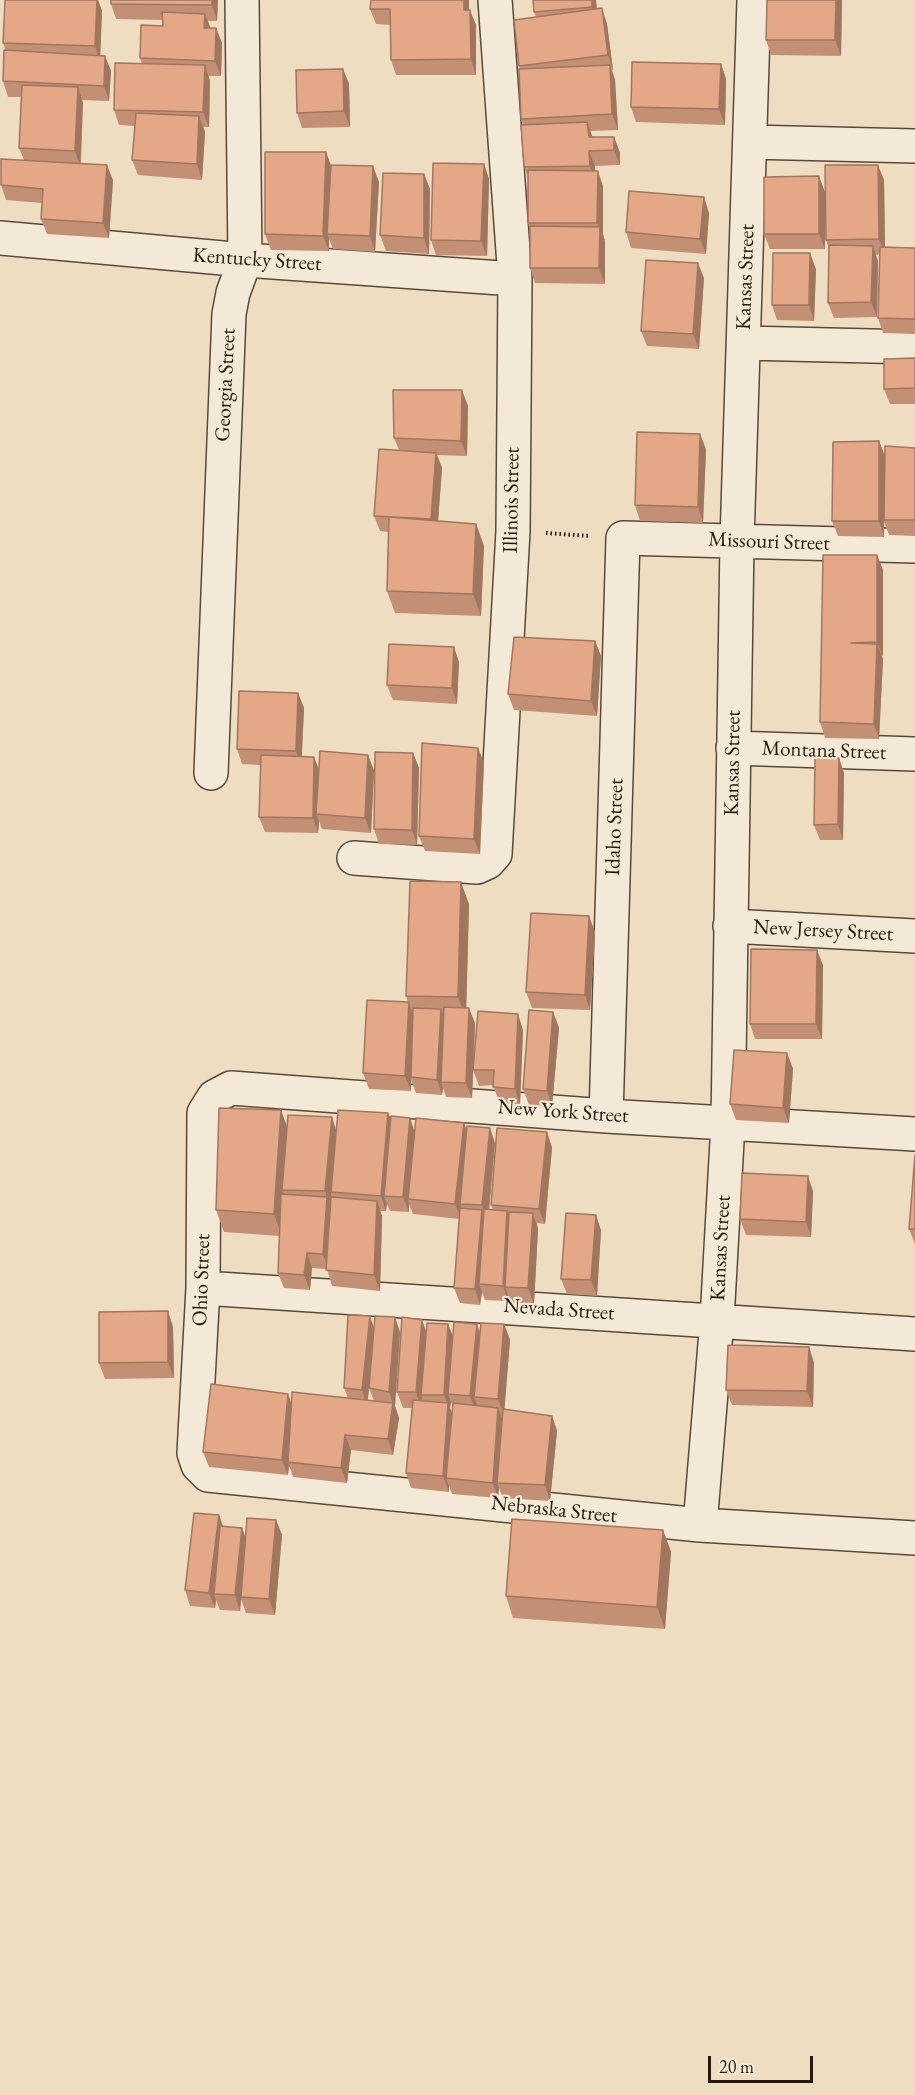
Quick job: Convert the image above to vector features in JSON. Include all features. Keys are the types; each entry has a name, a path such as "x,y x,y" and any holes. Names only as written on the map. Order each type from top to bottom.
{"street":[{"name":"Georgia Street","path":"211,773 229,314 233,292 245,260 242,0"},
{"name":"Illinois Street","path":"354,858 477,867 488,862 495,854 513,531 515,279 495,0"},
{"name":"Kansas Street","path":"700,1525 717,1320 728,1123 737,541 754,0"},
{"path":"750,142 915,146"},
{"name":"Kentucky Street","path":"0,238 245,260 515,279"},
{"path":"744,343 915,348"},
{"name":"Missouri Street","path":"623,538 915,546"},
{"name":"Idaho Street","path":"606,1116 623,538"},
{"name":"Montana Street","path":"733,748 915,754"},
{"name":"New Jersey Street","path":"730,926 915,936"},
{"name":"New York Street","path":"214,1097 231,1088 606,1116 915,1134"},
{"name":"Ohio Street","path":"198,1465 194,1453 203,1288 204,1113 214,1097"},
{"name":"Nevada Street","path":"203,1288 915,1334"},
{"name":"Nebraska Street","path":"198,1465 208,1475 700,1525 915,1538"}],"path":[{"path":"513,531 623,538"}],"building":[{"path":"5,0 97,0 95,46 3,43"},
{"path":"111,0 212,0 212,5 111,4"},
{"path":"371,0 464,0 464,10 470,10 471,59 391,60 390,9 370,9"},
{"path":"533,0 592,0 592,7 534,12"},
{"path":"767,0 836,0 835,40 766,40"},
{"path":"602,8 608,55 519,66 514,20"},
{"path":"162,12 205,14 204,28 216,28 215,61 140,58 141,25 163,26"},
{"path":"4,50 105,56 104,86 3,81"},
{"path":"632,62 721,64 719,109 631,107"},
{"path":"115,63 205,65 203,112 114,110"},
{"path":"610,65 612,114 521,119 519,69"},
{"path":"343,69 344,111 297,113 296,70"},
{"path":"22,85 78,87 75,151 19,148"},
{"path":"136,113 199,116 197,164 132,160"},
{"path":"587,122 589,137 614,137 614,150 589,151 590,166 524,167 521,125"},
{"path":"265,152 326,152 323,236 265,234"},
{"path":"1,159 107,165 103,223 41,219 43,189 1,185"},
{"path":"433,163 484,164 481,241 431,240"},
{"path":"331,165 373,166 370,236 327,234"},
{"path":"825,165 878,165 879,239 826,240"},
{"path":"528,170 598,171 597,223 528,223"},
{"path":"383,173 424,174 424,238 380,235"},
{"path":"819,176 819,234 764,234 764,177"},
{"path":"629,191 704,197 700,239 626,232"},
{"path":"530,226 600,227 599,268 530,268"},
{"path":"829,245 873,246 871,302 828,303"},
{"path":"880,247 915,248 915,319 878,318"},
{"path":"773,253 810,253 809,305 772,305"},
{"path":"646,260 698,263 693,334 641,331"},
{"path":"915,358 915,388 884,389 884,359"},
{"path":"393,390 462,390 461,441 394,438"},
{"path":"637,432 700,434 698,507 635,505"},
{"path":"879,441 879,521 832,521 833,442"},
{"path":"885,446 915,448 915,520 884,520"},
{"path":"379,449 436,453 431,519 374,516"},
{"path":"389,517 476,524 473,594 387,591"},
{"path":"823,555 877,555 877,642 851,643 877,644 874,724 820,722"},
{"path":"514,637 595,641 591,701 508,694"},
{"path":"389,644 454,647 452,688 387,685"},
{"path":"239,691 298,693 296,751 237,749"},
{"path":"422,743 478,748 474,839 419,836"},
{"path":"320,751 368,755 365,818 316,814"},
{"path":"375,752 413,753 412,830 374,829"},
{"path":"261,755 314,757 313,818 259,817"},
{"path":"815,758 839,758 838,824 814,825"},
{"path":"410,881 461,882 458,997 406,996"},
{"path":"531,913 589,916 585,995 526,992"},
{"path":"751,949 817,950 816,1024 750,1024"},
{"path":"367,1000 409,1002 405,1076 363,1073"},
{"path":"444,1007 469,1008 466,1083 441,1082"},
{"path":"413,1008 441,1009 437,1080 411,1077"},
{"path":"529,1010 553,1012 547,1091 523,1089"},
{"path":"478,1011 518,1014 515,1089 493,1087 494,1070 473,1070"},
{"path":"734,1050 787,1053 783,1108 730,1104"},
{"path":"219,1108 281,1110 274,1214 216,1210"},
{"path":"338,1110 388,1113 381,1196 331,1192"},
{"path":"288,1115 332,1117 325,1191 282,1190"},
{"path":"391,1116 410,1118 403,1197 384,1196"},
{"path":"416,1118 464,1123 455,1204 408,1199"},
{"path":"467,1126 490,1128 482,1205 460,1204"},
{"path":"497,1128 547,1132 539,1209 491,1205"},
{"path":"915,1155 915,1229 909,1229"},
{"path":"742,1173 808,1176 806,1222 740,1219"},
{"path":"281,1194 327,1197 323,1254 307,1253 304,1275 278,1273"},
{"path":"331,1197 377,1201 374,1275 326,1270"},
{"path":"460,1208 482,1210 475,1289 454,1288"},
{"path":"484,1209 507,1211 503,1286 479,1284"},
{"path":"509,1212 533,1213 528,1288 505,1287"},
{"path":"566,1213 596,1215 591,1280 561,1279"},
{"path":"168,1311 168,1362 99,1363 99,1312"},
{"path":"348,1315 370,1316 362,1390 344,1388"},
{"path":"375,1316 395,1317 389,1392 369,1388"},
{"path":"402,1317 422,1320 416,1392 397,1392"},
{"path":"454,1322 477,1324 470,1396 448,1394"},
{"path":"427,1323 448,1324 444,1395 421,1395"},
{"path":"481,1323 504,1324 498,1399 474,1397"},
{"path":"728,1345 809,1347 807,1391 726,1390"},
{"path":"211,1384 288,1394 282,1460 203,1452"},
{"path":"292,1392 393,1403 388,1439 345,1435 341,1468 288,1462"},
{"path":"413,1400 448,1403 443,1476 406,1473"},
{"path":"453,1403 498,1408 493,1483 446,1478"},
{"path":"503,1409 552,1416 545,1485 497,1483"},
{"path":"194,1513 219,1515 209,1593 185,1590"},
{"path":"247,1518 276,1520 269,1599 241,1597"},
{"path":"512,1519 663,1530 657,1607 506,1596"},
{"path":"220,1526 242,1528 235,1595 214,1594"}]}
